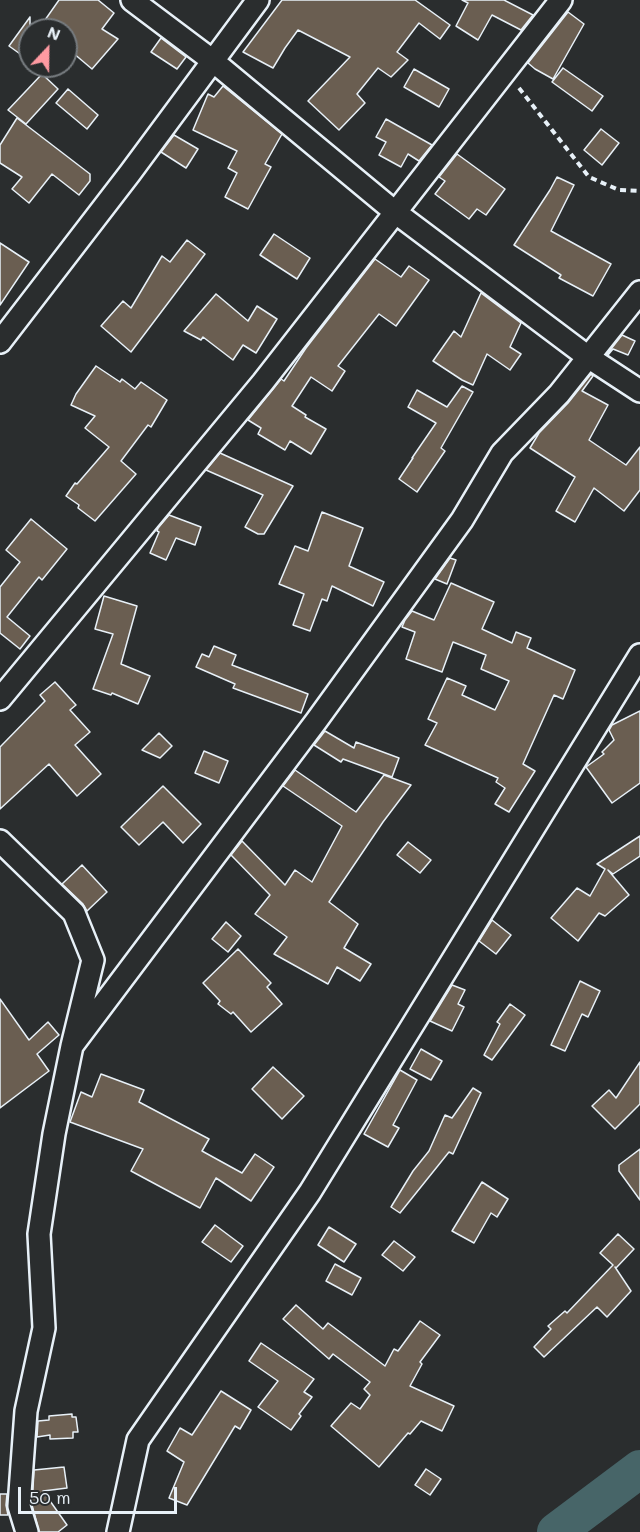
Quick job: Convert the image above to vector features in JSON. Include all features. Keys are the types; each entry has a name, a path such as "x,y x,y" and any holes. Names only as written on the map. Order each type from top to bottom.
{"street":[{"path":"132,0 213,61 395,212 588,357 640,391"},
{"path":"0,342 130,173 258,0"},
{"path":"0,699 263,382 561,0"},
{"path":"72,1046 414,587 462,520 502,453 559,394 640,292"},
{"path":"118,1532 138,1440 310,1192 640,655"},
{"path":"0,841 74,913 93,960 54,1134 39,1234 44,1328 26,1411 19,1506 27,1532"}],"path":[{"path":"506,71 589,177 619,190 640,190"}],"building":[{"path":"59,0 98,0 114,13 102,29 118,39 92,69 78,57 78,18 46,18"},
{"path":"282,0 415,0 450,25 440,39 419,23 397,52 408,60 391,77 378,68 357,94 365,103 339,130 308,101 350,57 298,30 273,68 243,52"},
{"path":"462,0 504,0 533,15 521,30 492,15 478,40 456,26 468,3"},
{"path":"568,12 584,24 553,79 528,63"},
{"path":"18,34 18,52 9,46"},
{"path":"161,38 186,57 177,69 151,52"},
{"path":"563,68 603,96 592,111 552,82"},
{"path":"414,69 449,89 439,107 404,87"},
{"path":"38,78 46,78 58,89 26,124 8,110"},
{"path":"223,86 282,134 265,164 271,167 248,209 225,197 237,173 228,168 237,151 193,130 208,94 214,97"},
{"path":"68,89 98,115 87,129 56,103"},
{"path":"17,118 90,174 90,181 79,195 52,174 29,203 12,189 22,177 0,163 0,145"},
{"path":"386,119 432,145 419,161 408,154 401,167 379,155 386,142 376,137"},
{"path":"601,129 619,143 602,165 584,150"},
{"path":"174,135 198,149 186,168 161,152"},
{"path":"457,154 505,189 486,215 477,209 469,219 435,194 445,181 439,177"},
{"path":"557,177 574,185 551,231 611,264 593,296 559,278 561,275 514,245"},
{"path":"274,234 310,258 297,279 260,255"},
{"path":"187,240 205,254 131,352 101,326 123,301 131,308 162,256 170,262"},
{"path":"0,243 29,262 0,305"},
{"path":"375,259 401,277 409,266 429,280 396,326 379,314 338,366 345,371 332,391 311,377 292,406 306,415 305,417 326,429 311,454 290,441 285,450 258,434 261,428 248,420 281,379 284,381 306,348"},
{"path":"481,293 521,323 510,347 521,354 510,370 487,354 473,385 433,361 454,331 461,337"},
{"path":"216,294 248,321 257,306 277,319 256,353 243,345 233,360 203,337 201,340 184,331"},
{"path":"622,335 635,341 628,355 613,349 608,355 607,354"},
{"path":"96,366 120,382 122,379 135,389 141,382 167,400 151,427 148,425 121,461 136,474 95,521 66,496 75,483 77,484 109,447 85,428 95,416 71,405"},
{"path":"591,374 593,376 582,391 608,405 589,440 626,465 640,447 640,490 624,511 594,488 575,522 556,511 575,477 530,448 539,433 568,403"},
{"path":"462,386 473,392 441,448 445,451 417,492 399,479 436,423 408,407 417,390 447,407"},
{"path":"220,453 293,486 264,534 258,534 245,527 263,495 206,470"},
{"path":"322,512 363,528 349,566 384,582 373,606 332,586 327,601 322,599 310,631 293,625 304,594 279,584 295,546 308,551"},
{"path":"169,515 201,527 195,545 176,538 166,560 150,553 159,532 158,528"},
{"path":"31,519 67,549 42,580 39,577 7,617 30,636 20,649 0,633 0,587 20,562 6,550"},
{"path":"450,558 456,560 447,584 435,579"},
{"path":"451,583 494,602 482,629 512,643 516,632 531,638 527,648 575,670 563,699 554,695 523,764 535,771 509,812 495,804 505,788 496,782 498,778 425,745 437,723 428,719 447,678 466,686 462,695 495,710 509,681 481,669 486,655 453,642 442,672 406,659 415,632 402,627 405,620 412,611 434,620"},
{"path":"104,596 137,606 121,664 150,676 138,704 112,693 111,695 93,689 113,634 95,629"},
{"path":"214,646 236,655 232,665 308,694 301,713 233,688 235,684 196,667 202,654 209,657"},
{"path":"55,682 76,705 70,710 90,732 75,745 101,774 77,796 49,764 0,809 0,747 45,701 40,695"},
{"path":"640,711 640,783 612,803 586,767 604,754 602,752 614,740 609,730 612,725"},
{"path":"325,731 354,748 356,742 399,758 392,777 343,759 341,762 314,745"},
{"path":"159,733 172,746 160,758 142,750"},
{"path":"204,751 228,761 219,783 195,773"},
{"path":"295,770 356,812 384,775 411,785 329,902 358,924 344,948 371,964 360,981 337,967 328,984 274,954 287,937 255,914 270,895 231,855 242,841 285,885 295,870 312,882 342,826 283,786"},
{"path":"163,786 201,824 183,843 163,822 139,845 121,827"},
{"path":"640,836 640,856 613,874 608,870 629,895 605,916 599,913 578,941 551,918 577,888 590,896 605,869 597,864"},
{"path":"408,842 431,860 420,873 397,855"},
{"path":"82,865 107,892 87,911 83,904 62,884"},
{"path":"492,920 511,935 496,954 479,941"},
{"path":"226,922 241,936 228,952 212,939"},
{"path":"238,949 271,983 267,987 282,1004 251,1032 233,1012 231,1014 218,1004 220,1001 203,983"},
{"path":"580,981 600,991 588,1017 582,1014 565,1051 551,1045"},
{"path":"452,985 465,990 458,1004 464,1007 452,1031 430,1021"},
{"path":"0,999 29,1040 48,1022 59,1035 37,1054 49,1071 0,1108"},
{"path":"510,1004 525,1015 492,1060 484,1055 500,1024 497,1022"},
{"path":"421,1049 442,1061 431,1080 410,1069"},
{"path":"640,1062 640,1104 615,1129 592,1106 609,1090 616,1098"},
{"path":"273,1067 304,1096 282,1119 252,1089"},
{"path":"400,1070 417,1080 393,1125 399,1128 388,1147 364,1134"},
{"path":"101,1074 144,1090 139,1102 209,1139 202,1151 242,1173 255,1154 274,1167 251,1201 216,1178 200,1208 131,1171 143,1149 70,1122 81,1092 92,1097"},
{"path":"473,1088 481,1093 453,1154 449,1152 400,1213 391,1207 413,1171 429,1151 445,1115 452,1118"},
{"path":"640,1149 640,1200 619,1171 619,1165"},
{"path":"482,1182 508,1199 497,1217 491,1213 474,1243 452,1231"},
{"path":"215,1225 243,1246 231,1262 202,1242"},
{"path":"329,1227 356,1244 344,1262 318,1245"},
{"path":"618,1234 634,1249 615,1267 631,1291 607,1317 597,1307 544,1357 534,1347 551,1329 548,1326 565,1311 567,1313 613,1265 600,1253"},
{"path":"394,1241 415,1257 403,1271 382,1255"},
{"path":"335,1264 361,1278 352,1295 326,1281"},
{"path":"296,1305 323,1329 328,1323 385,1366 394,1349 398,1351 420,1321 440,1335 420,1362 422,1364 410,1386 454,1406 442,1431 421,1421 379,1467 331,1426 351,1403 360,1409 370,1395 364,1389 370,1382 333,1354 329,1359 283,1319"},
{"path":"261,1343 314,1379 304,1392 312,1397 299,1414 301,1416 291,1430 258,1407 278,1381 249,1361"},
{"path":"221,1391 251,1410 240,1429 235,1426 187,1505 169,1498 184,1462 167,1451 180,1428 192,1435"},
{"path":"72,1414 72,1417 76,1417 78,1432 73,1432 73,1438 50,1439 50,1435 37,1437 38,1421 49,1420 49,1416"},
{"path":"64,1467 67,1488 43,1491 67,1525 58,1532 39,1532 32,1505 34,1470"},
{"path":"426,1469 441,1479 430,1495 415,1485"},
{"path":"0,1494 7,1494 8,1515 0,1515"}],"waterway":[{"path":"556,1532 640,1469"}]}
